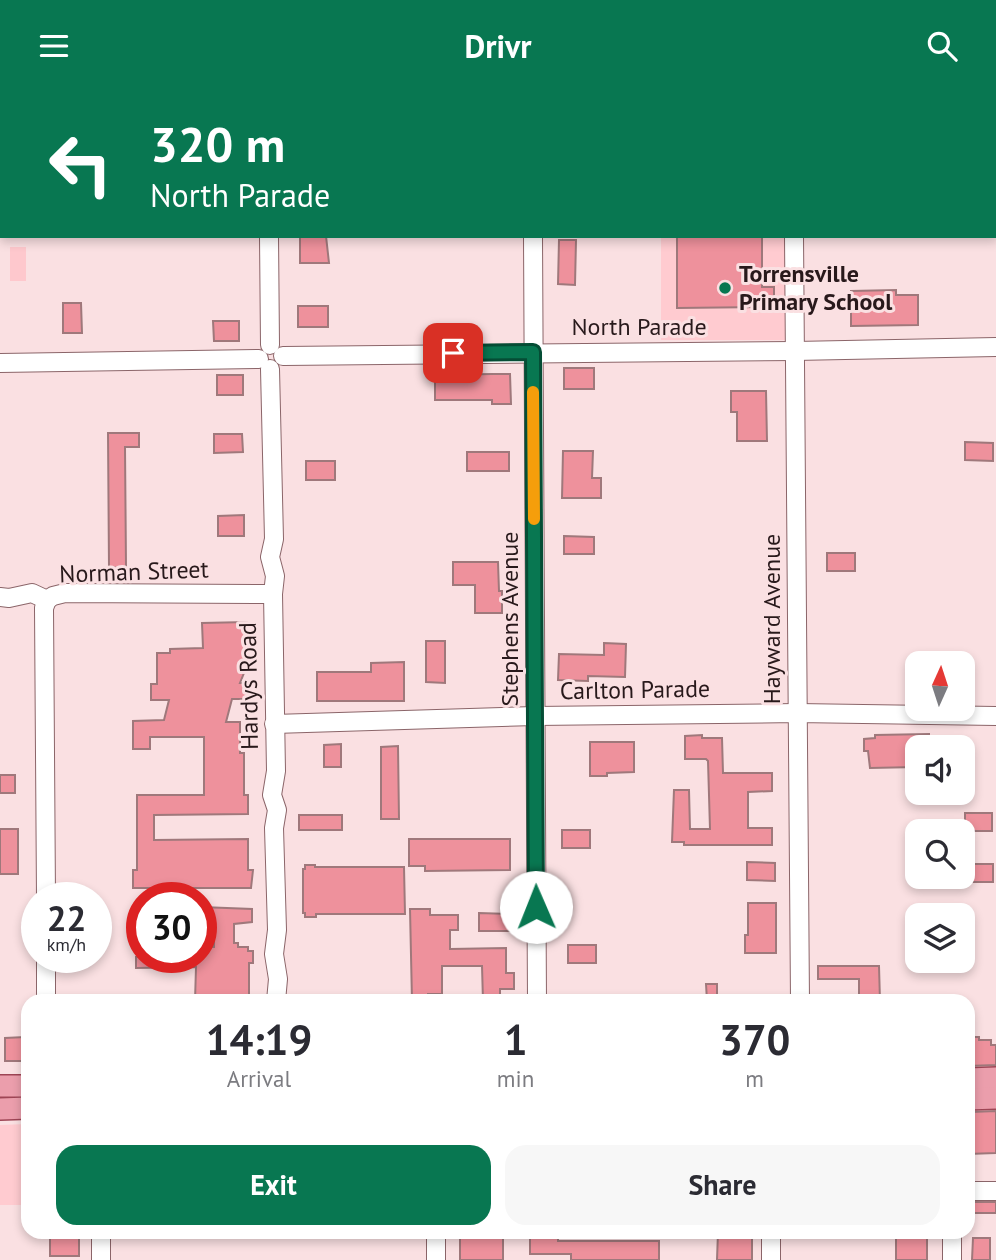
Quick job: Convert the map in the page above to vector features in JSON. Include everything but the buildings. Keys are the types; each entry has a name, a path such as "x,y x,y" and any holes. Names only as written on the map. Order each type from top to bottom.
{"main road":[{"path":"975,1079 996,1078"},
{"path":"0,1086 21,1086"},
{"path":"975,1099 996,1098"},
{"path":"0,1109 21,1108"}],"street":[{"name":"Hardys Road","path":"269,238 274,539 270,557 275,576 276,771 272,795 277,810 274,828 277,994"},
{"name":"Stephens Avenue","path":"533,238 537,994"},
{"name":"Hayward Avenue","path":"794,238 800,994"},
{"name":"North Parade","path":"0,363 533,352 996,347"},
{"name":"Norman Street","path":"0,597 9,598 32,593 47,600 65,593 273,594"},
{"path":"46,882 44,608 47,600"},
{"name":"Carlton Parade","path":"274,723 797,713 996,716"},
{"path":"46,973 47,994"},
{"path":"975,1191 996,1191"},
{"path":"101,1239 101,1260"},
{"path":"436,1239 436,1260"},
{"path":"771,1239 771,1260"},
{"path":"952,1239 952,1260"}],"shaded area":[{"name":"Torrensville Primary School","path":"661,238 788,238 789,340 661,340"},
{"path":"10,247 26,247 26,281 10,281"},
{"path":"21,1124 21,1205 0,1205 0,1125"}],"slow traffic":[{"path":"533,392 534,519"}],"place":[{"name":"Torrensville Primary School","path":"725,288"}],"route":[{"path":"453,353 533,352 536,907"}]}
